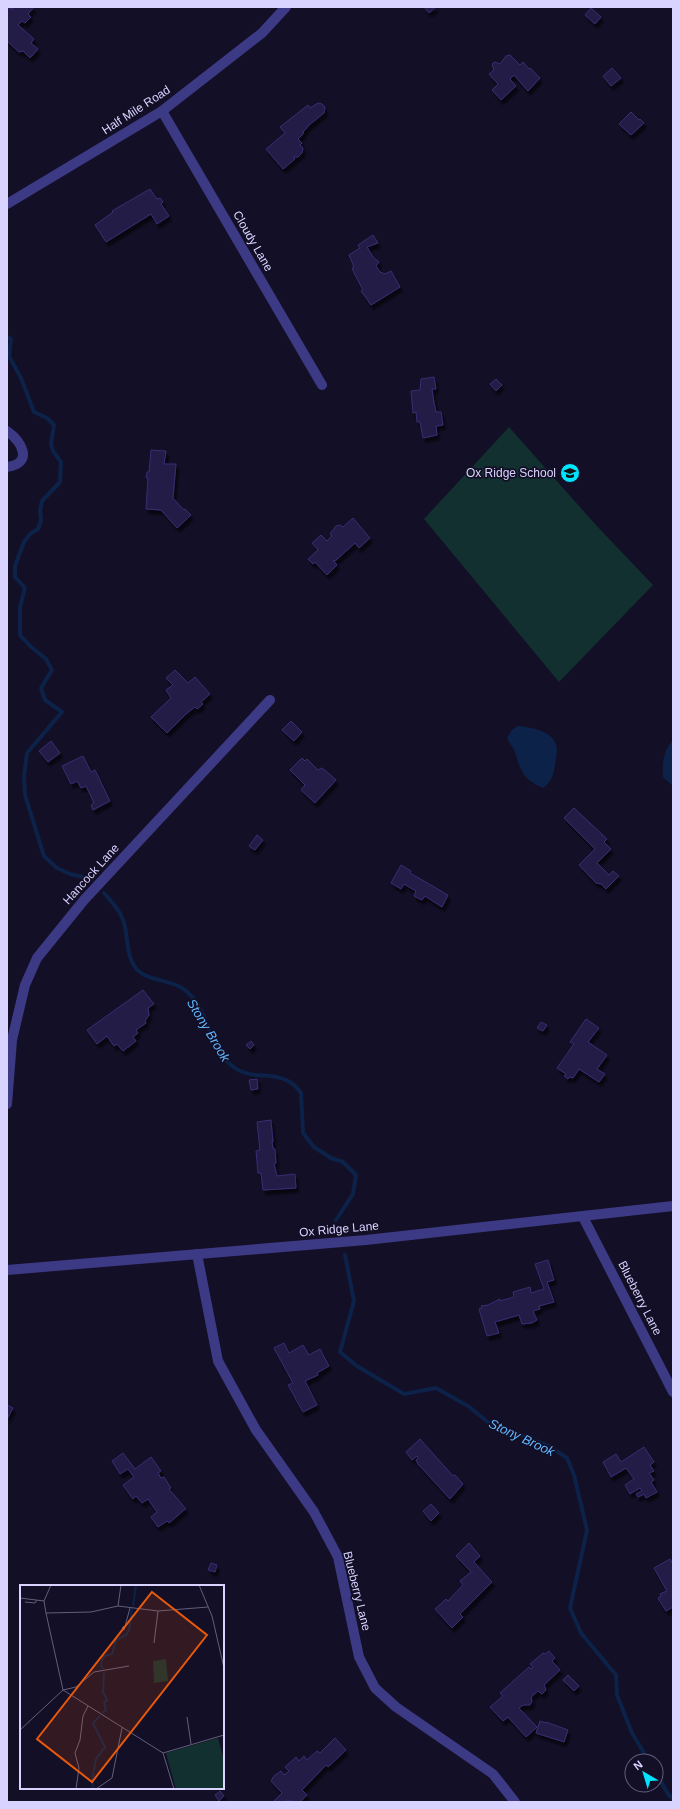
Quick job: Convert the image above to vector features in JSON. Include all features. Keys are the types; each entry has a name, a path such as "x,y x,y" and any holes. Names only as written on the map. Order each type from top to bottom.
{"street":[{"name":"Half Mile Road","path":"7,204 162,111 262,33 286,7"},
{"name":"Cloudy Lane","path":"162,111 322,385"},
{"path":"7,432 20,442 23,454 22,458 16,465 7,467"},
{"name":"Hancock Lane","path":"7,1104 12,1040 25,985 37,958 84,900 270,700"},
{"name":"Ox Ridge Lane","path":"7,1270 366,1240 673,1206"},
{"name":"Blueberry Lane","path":"583,1217 673,1392"},
{"name":"Blueberry Lane","path":"197,1254 218,1361 256,1430 314,1512 338,1557 359,1657 375,1688 396,1707 493,1774 516,1802"}],"green space":[{"path":"509,427 595,524 653,585 559,682 424,519"}],"water":[{"path":"517,726 529,727 542,731 548,734 556,743 557,753 553,775 549,783 543,788 528,779 522,771 515,751 507,738 511,731"},
{"path":"673,740 673,786 663,777 663,762 667,748"}],"building":[{"path":"7,7 13,10 12,7 34,7 28,14 31,17 25,23 22,21 18,25 34,39 31,43 38,49 30,58 23,51 19,52 7,41"},
{"path":"424,7 436,7 429,13"},
{"path":"591,8 601,17 595,24 585,15"},
{"path":"510,55 520,65 523,62 540,78 528,91 514,75 510,79 516,86 501,100 492,90 498,84 489,74 494,70 492,64 495,62 500,64 506,56"},
{"path":"612,68 621,78 611,86 603,76"},
{"path":"318,103 325,107 324,113 304,131 302,131 304,133 298,139 302,143 300,145 303,148 302,153 298,157 293,157 295,159 283,169 266,149 285,133 280,127 308,105 310,108"},
{"path":"631,112 644,123 631,135 619,124"},
{"path":"150,189 157,199 160,198 163,202 161,204 169,216 157,224 151,214 106,242 95,225 113,212 112,211"},
{"path":"373,235 378,243 367,247 373,257 379,262 376,266 380,272 385,274 391,271 400,287 371,305 361,291 363,290 352,268 354,267 349,255 360,248 358,245"},
{"path":"434,377 436,389 432,389 434,403 436,412 441,412 443,425 436,426 437,435 423,438 420,422 417,422 416,412 413,413 411,391 420,390 421,379"},
{"path":"496,379 502,385 496,391 490,384"},
{"path":"151,450 166,451 164,464 176,464 173,498 191,515 177,528 161,510 146,509 148,478 146,478 147,472 149,472"},
{"path":"353,518 370,538 359,548 355,543 335,561 333,560 337,565 327,575 315,562 313,564 308,559 318,550 312,543 321,535 327,541 332,536 330,534 336,526 340,525 343,527"},
{"path":"175,670 188,683 195,677 210,694 201,702 203,704 197,709 195,707 186,714 167,733 151,717 171,698 166,690 173,685 166,678"},
{"path":"291,721 302,732 294,741 282,730"},
{"path":"51,741 60,753 48,762 39,751"},
{"path":"83,756 91,772 95,770 110,801 93,810 91,805 94,803 86,786 81,788 77,781 71,784 62,766"},
{"path":"302,758 305,761 307,759 318,770 321,768 325,770 336,780 315,803 301,790 305,785 290,770"},
{"path":"574,808 607,839 604,842 611,849 597,863 609,875 613,871 619,876 606,889 601,884 596,883 579,865 595,849 564,818"},
{"path":"257,835 263,840 255,850 249,846"},
{"path":"401,865 411,871 410,873 448,895 442,907 425,896 422,900 414,896 416,891 404,884 401,889 391,883"},
{"path":"143,990 154,1004 148,1008 149,1015 145,1021 146,1023 136,1030 138,1033 133,1037 136,1041 123,1051 117,1044 114,1046 107,1036 97,1044 87,1030"},
{"path":"586,1019 599,1028 588,1042 607,1055 597,1069 605,1074 599,1082 579,1069 573,1078 570,1077 568,1079 564,1076 566,1074 557,1068 574,1044 570,1042"},
{"path":"541,1022 547,1025 543,1031 537,1028"},
{"path":"251,1041 254,1045 250,1049 246,1045"},
{"path":"257,1079 258,1089 251,1090 249,1080"},
{"path":"271,1120 272,1142 273,1149 275,1149 276,1163 274,1164 277,1176 295,1174 296,1188 263,1190 261,1173 258,1173 256,1151 260,1150 257,1122"},
{"path":"548,1260 554,1280 547,1282 554,1302 539,1306 540,1309 533,1311 537,1320 532,1323 522,1324 519,1315 495,1322 499,1333 487,1336 479,1309 482,1308 481,1306 488,1305 500,1299 500,1301 514,1297 513,1292 530,1287 531,1293 544,1289 535,1264"},
{"path":"284,1343 289,1353 303,1345 309,1355 320,1349 329,1366 317,1373 318,1375 305,1381 317,1405 303,1412 288,1385 293,1383 274,1348"},
{"path":"7,1405 13,1408 7,1419"},
{"path":"420,1439 453,1476 455,1475 463,1484 450,1499 418,1464 416,1460 418,1458 417,1456 412,1460 406,1452"},
{"path":"644,1447 654,1462 650,1465 654,1471 649,1473 654,1480 651,1482 657,1492 646,1498 644,1494 638,1497 636,1494 642,1491 640,1488 630,1494 625,1485 634,1479 626,1468 611,1477 603,1462 616,1454 621,1462"},
{"path":"123,1453 135,1469 151,1457 161,1471 158,1473 161,1478 164,1477 171,1488 169,1489 186,1509 169,1523 167,1521 158,1527 151,1517 157,1512 148,1499 142,1503 136,1496 133,1499 123,1485 134,1477 128,1469 120,1474 112,1461"},
{"path":"431,1504 439,1513 431,1521 423,1511"},
{"path":"469,1543 480,1556 474,1562 492,1582 460,1614 463,1617 452,1628 435,1609 446,1599 448,1601 463,1585 460,1581 471,1572 456,1556"},
{"path":"670,1559 673,1564 673,1607 666,1611 658,1598 661,1596 660,1594 667,1591 654,1568"},
{"path":"211,1563 217,1565 215,1572 208,1570"},
{"path":"549,1651 555,1658 552,1661 560,1670 544,1685 546,1690 542,1694 538,1691 531,1697 532,1701 530,1705 523,1705 519,1708 537,1727 526,1737 508,1717 503,1721 490,1707 503,1696 500,1693 529,1667 531,1669 533,1667 530,1664 543,1653 545,1654"},
{"path":"568,1675 579,1686 574,1691 563,1680"},
{"path":"540,1721 568,1730 564,1742 536,1733"},
{"path":"335,1738 346,1750 328,1767 326,1765 302,1790 307,1795 300,1802 273,1802 282,1793 271,1781 274,1776 281,1771 284,1775 289,1771 285,1767 296,1757 299,1761 304,1756 307,1760 317,1751 320,1753"},
{"path":"220,1791 224,1796 219,1801 215,1795"}],"waterway":[{"name":"Stony Brook","path":"7,337 11,339 9,356 21,378 34,412 47,418 54,425 51,444 53,451 61,462 60,482 42,501 40,510 41,520 38,529 30,534 24,542 15,566 15,577 25,588 20,607 20,635 30,646 46,659 52,670 41,688 45,700 62,712 27,753 24,776 25,795 44,856 57,868 70,874 91,879"},
{"name":"Stony Brook","path":"104,893 122,916 125,926 128,950 132,962 139,972 176,985 190,995 197,1003 220,1052 234,1067 242,1072 250,1074 282,1078 293,1084 301,1093 303,1133 314,1147 331,1158 343,1162 356,1175 353,1194 336,1220"},
{"name":"Stony Brook","path":"345,1255 354,1301 340,1352 357,1366 404,1394 436,1388 468,1406 489,1423 547,1445 567,1458 574,1475 587,1530 570,1608 581,1633 616,1675 617,1695 632,1733 644,1753"},
{"name":"Stony Brook","path":"664,1787 673,1799"}],"place":[{"name":"Ox Ridge School","path":"570,473"}]}
